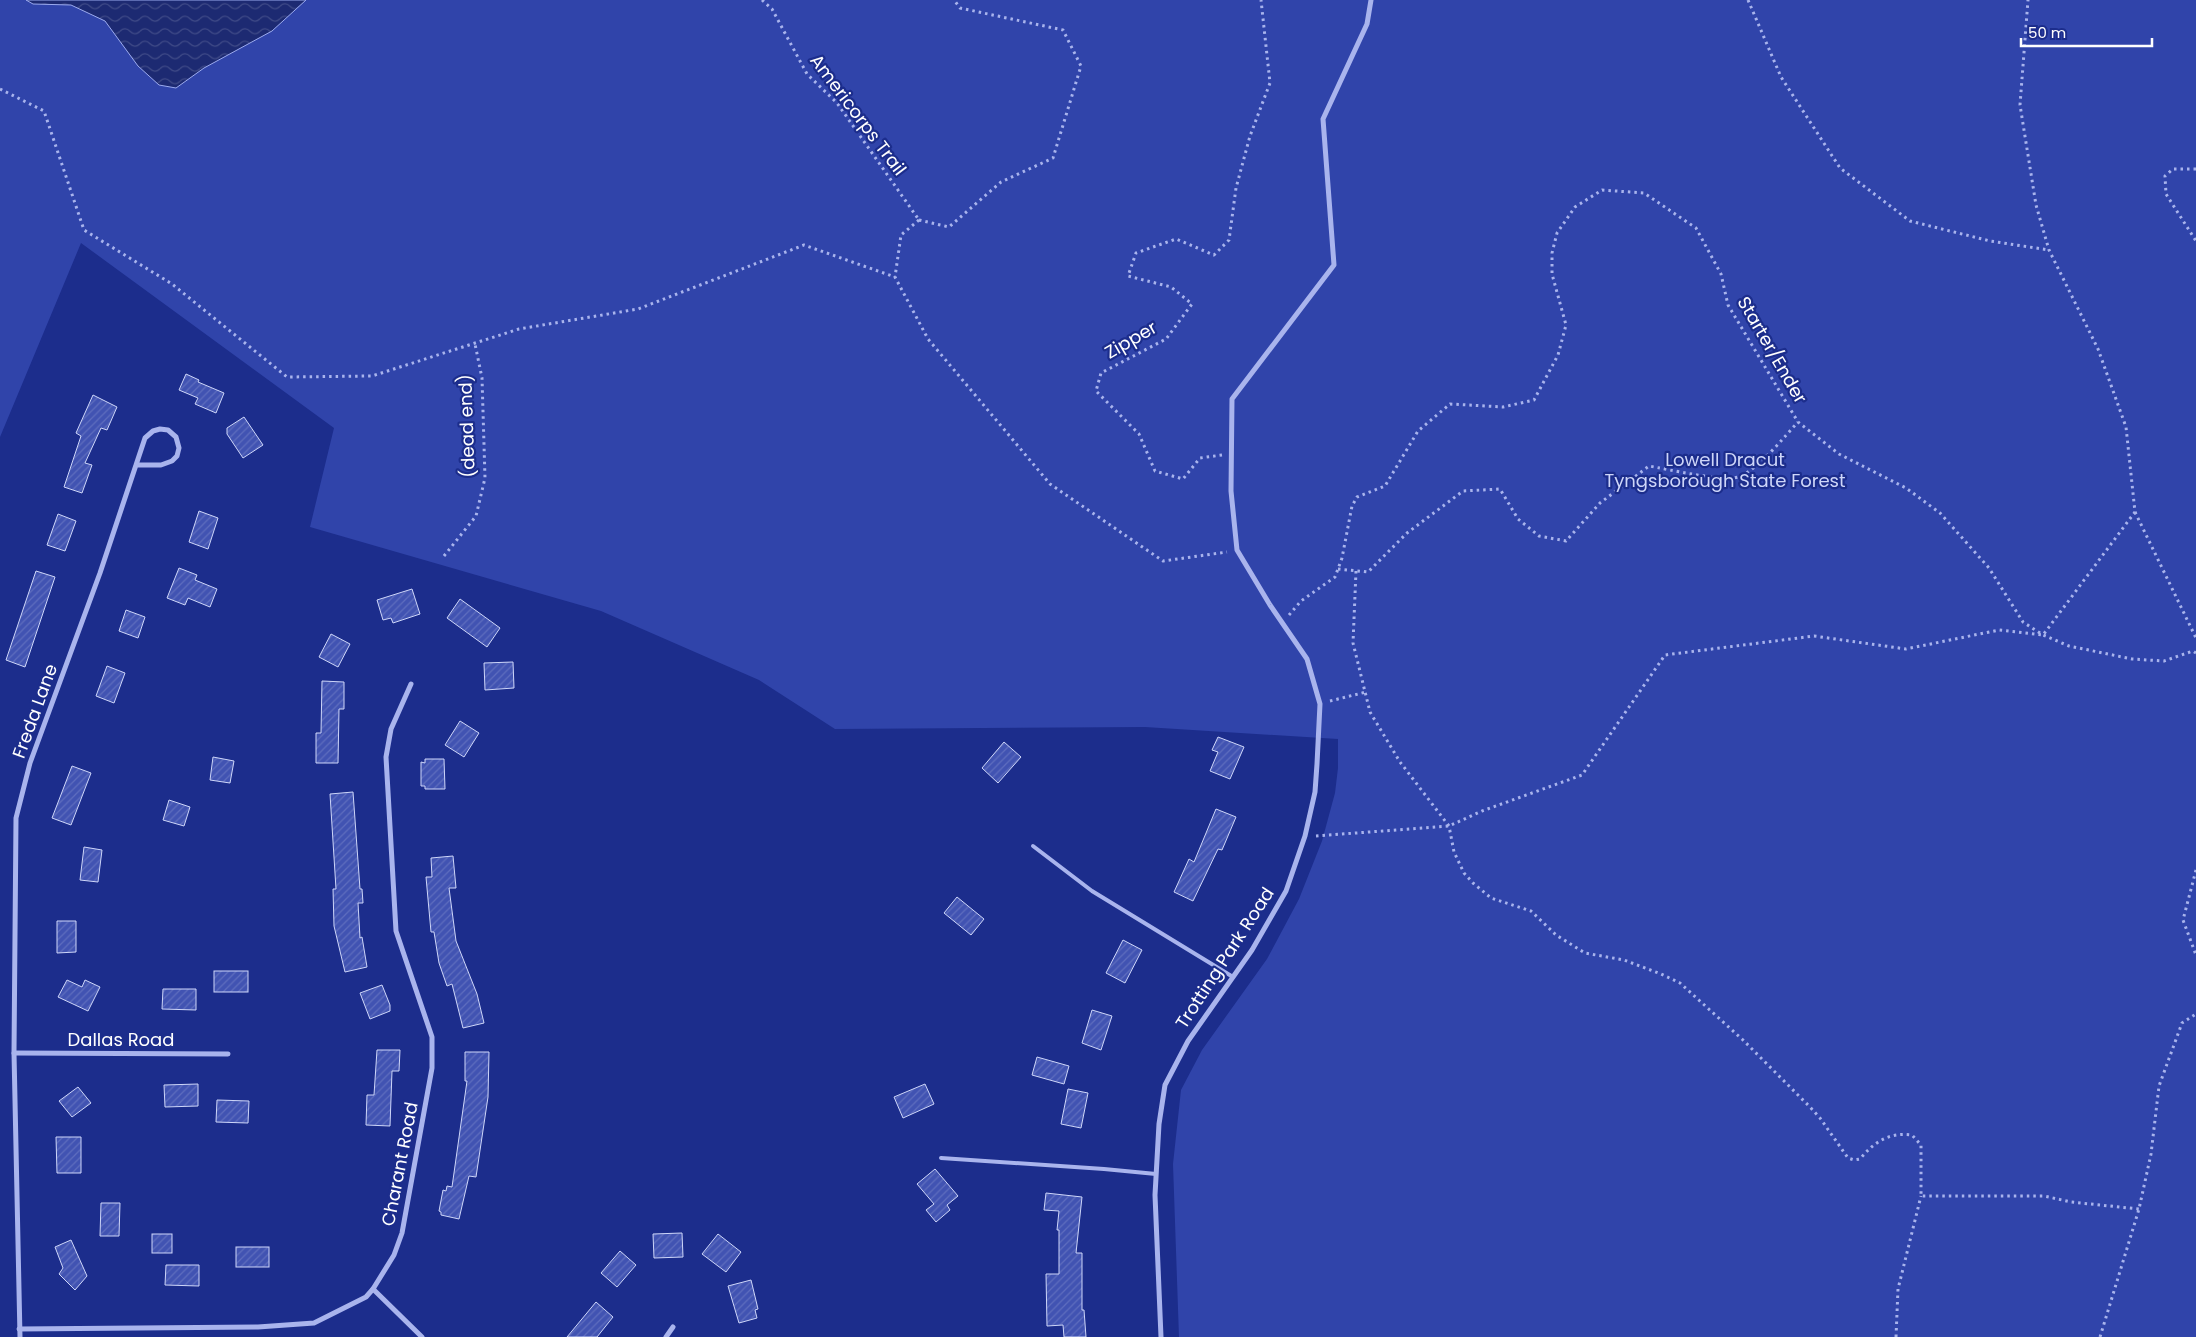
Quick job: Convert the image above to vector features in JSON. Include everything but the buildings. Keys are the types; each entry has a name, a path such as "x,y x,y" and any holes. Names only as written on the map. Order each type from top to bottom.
{"street":[{"name":"Trotting Park Road","path":"1160,1337 1155,1195 1159,1124 1166,1085 1188,1042 1252,950 1286,891 1305,836 1315,792 1320,704 1307,659 1282,623 1237,550 1231,491 1232,398 1334,265 1323,119 1367,24 1371,0"},
{"name":"Freda Lane","path":"20,1337 14,1053 15,837 20,800 30,763 100,573 136,465 145,438 150,433 164,429 171,432 176,438 179,448 177,456 172,461 162,465 136,465"},
{"name":"Charant Road","path":"19,1329 258,1327 314,1323 357,1302 373,1289 394,1255 402,1233 432,1068 432,1037 396,931 387,776 386,757 391,729 411,684"},
{"name":"Dallas Road","path":"14,1053 228,1054"},
{"path":"373,1289 422,1337"},
{"path":"666,1337 673,1327"}],"lane":[{"path":"1033,846 1092,890 1233,976"},
{"path":"941,1158 1156,1174"}],"path":[{"name":"Americorps Trail","path":"762,0 772,10 807,74 837,103 919,220"},
{"path":"954,0 960,8 1063,30 1081,66 1052,158 1001,182 949,227 919,220 901,235 896,259 895,277 928,339 1050,484 1163,561 1237,550"},
{"name":"Zipper","path":"1232,454 1200,458 1183,479 1155,471 1139,434 1096,391 1100,373 1166,339 1192,304 1171,287 1128,276 1136,253 1176,239 1214,255 1229,240 1236,188 1250,136 1270,84 1261,0"},
{"path":"1748,0 1780,77 1840,168 1910,221 1990,241 2049,250"},
{"path":"2028,0 2020,105 2036,205 2049,250 2098,349 2126,427 2135,512 2196,638"},
{"path":"0,89 44,111 84,230 172,284 287,378 372,376 519,329 638,309 804,245 895,277"},
{"path":"2196,168 2173,169 2165,176 2166,194 2196,241"},
{"name":"Starter/Ender","path":"1282,623 1301,601 1335,577 1342,558 1352,506 1357,497 1386,486 1418,431 1450,404 1502,406 1534,400 1558,354 1566,325 1552,274 1552,253 1558,233 1575,207 1602,190 1644,193 1696,228 1721,274 1728,305 1798,422 1839,454 1906,488 1940,513 1989,568 2023,622 2042,635 2070,646 2132,659 2164,660 2193,651 2196,653"},
{"name":"(dead end)","path":"444,556 476,516 484,478 482,378 475,344"},
{"path":"1338,569 1368,572 1407,533 1463,492 1500,489 1518,519 1539,536 1566,541 1600,503 1649,466 1707,476 1738,477 1760,462 1798,422"},
{"path":"1305,836 1371,833 1449,826 1482,811 1582,775 1665,655 1814,636 1906,649 1999,630 2042,635 2135,512"},
{"path":"1356,571 1353,643 1370,712 1400,762 1449,826 1454,852 1464,873 1491,898 1531,911 1556,935 1585,953 1624,960 1680,983 1743,1040 1810,1107 1848,1158 1854,1160 1860,1158 1864,1151 1889,1135 1912,1135 1920,1146 1921,1196 1898,1289 1896,1337"},
{"path":"1320,704 1366,692"},
{"path":"2196,870 2184,920 2196,955"},
{"path":"2100,1337 2139,1209 2151,1154 2159,1086 2182,1023 2196,1014"},
{"path":"1921,1196 2035,1196 2139,1209"}],"green space":[{"name":"Lowell Dracut Tyngsborough State Forest","path":"0,0 2196,0 2196,1337 1179,1337 1173,1164 1181,1090 1202,1050 1267,959 1299,899 1322,841 1335,793 1338,768 1338,739 1145,727 835,729 759,680 601,611 310,527 334,428 81,243 0,437"}],"water":[{"path":"26,0 306,0 272,31 204,68 176,88 159,85 138,66 105,21 71,5 33,4"}]}
